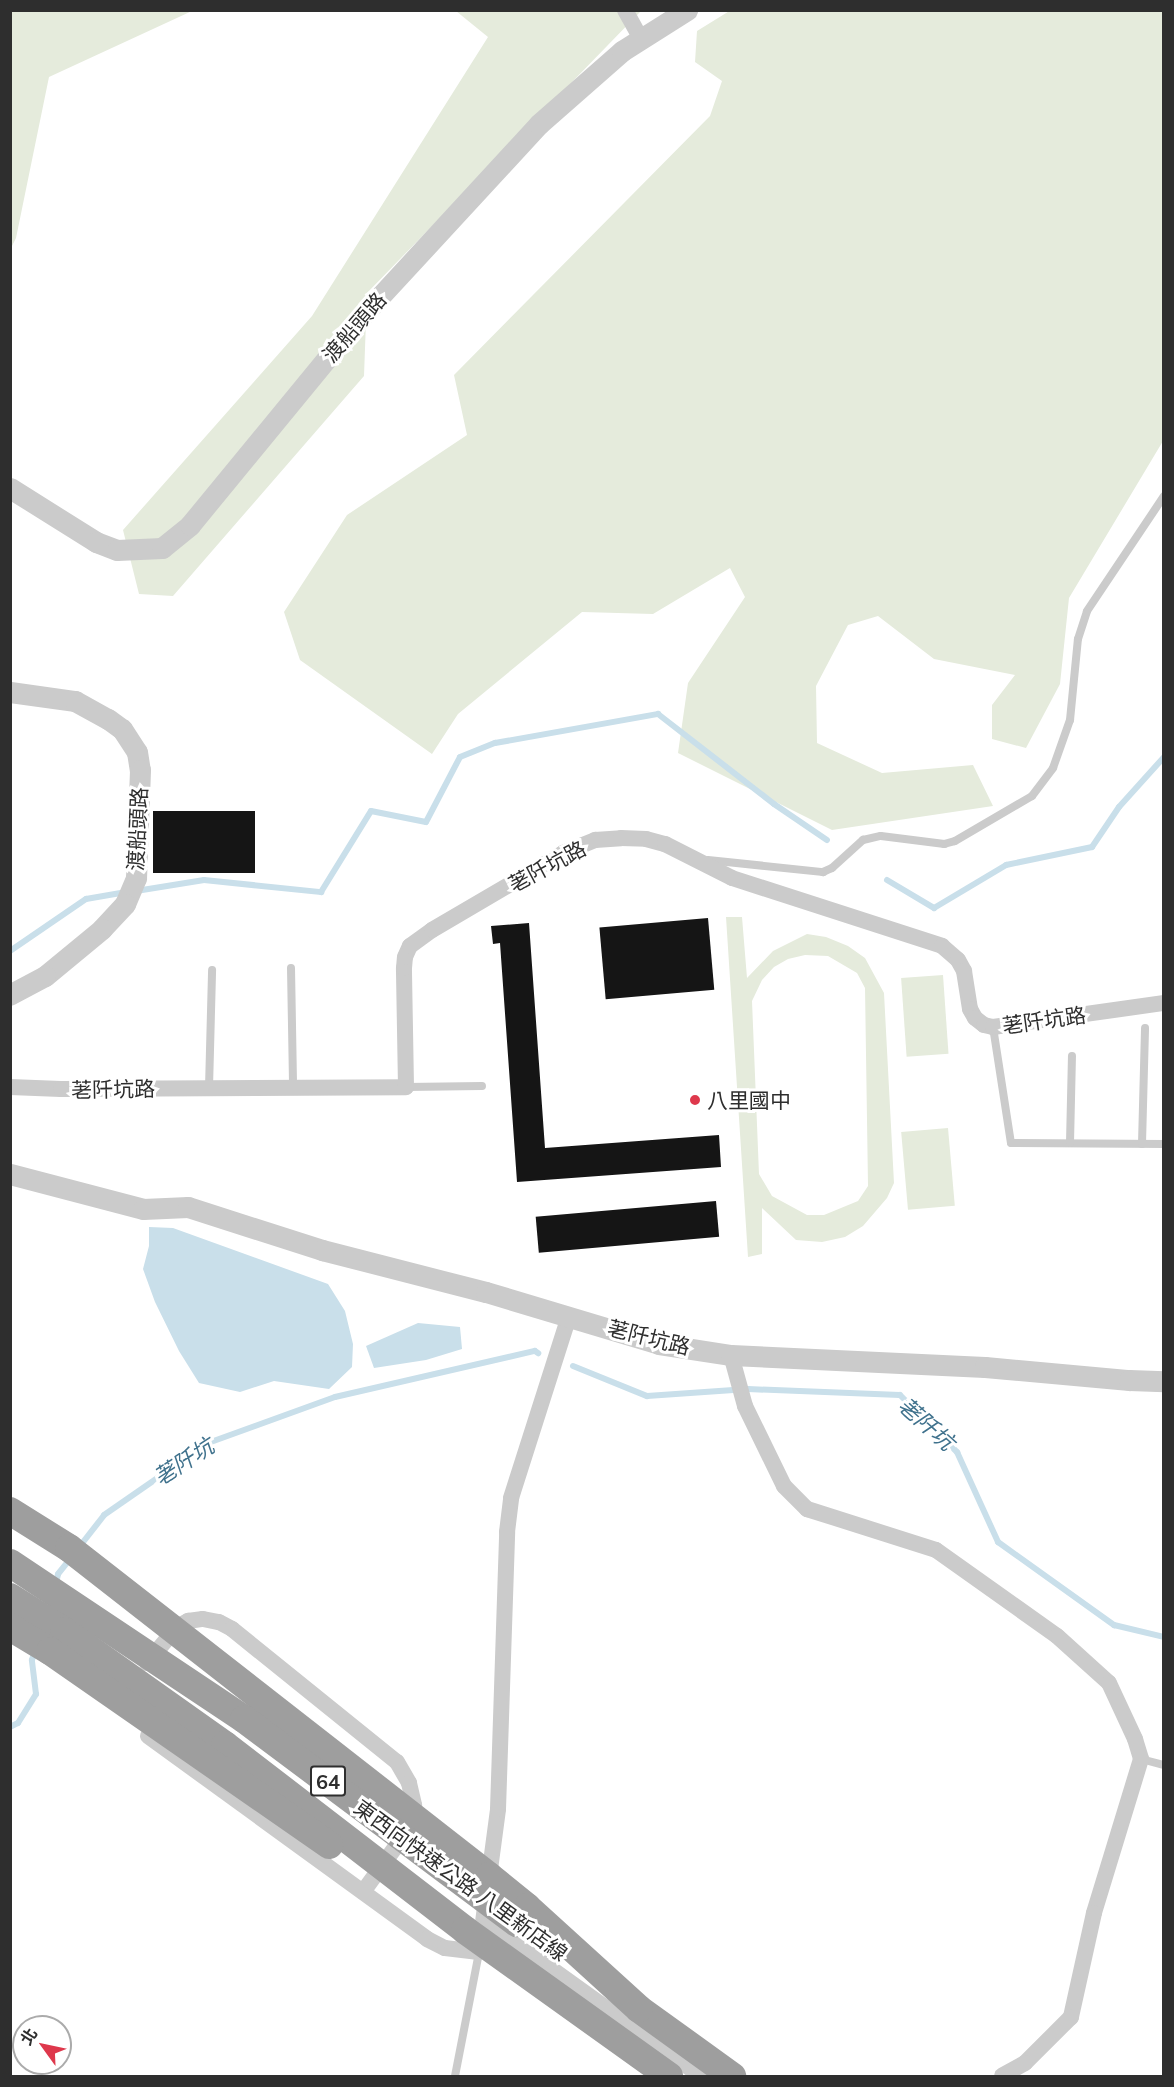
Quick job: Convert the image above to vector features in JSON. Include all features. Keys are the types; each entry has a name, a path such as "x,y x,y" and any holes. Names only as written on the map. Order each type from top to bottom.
{"highway":[{"path":"10,1510 79,1556 527,1906 639,2009"},
{"name":"東西向快速公路 八里新店線","path":"10,1563 244,1719 534,1935 732,2076"},
{"name":"東西向快速公路 八里新店線","path":"24,1597 64,1631 225,1744 476,1934 669,2076"},
{"path":"10,1627 88,1677 302,1828 476,1934"}],"street":[{"path":"625,10 641,39"},
{"name":"渡船頭路","path":"10,488 96,542 117,550 162,548 190,525 362,317 539,124 622,51 687,10"},
{"name":"渡船頭路","path":"10,692 75,702 108,719 122,729 137,752 140,770 136,878 125,904 102,929 45,976 10,995"},
{"name":"荖阡坑路","path":"10,1087 406,1086 404,968 405,957 410,946 563,853 595,840 646,839 665,844 732,878 942,946 951,952 964,971 970,1009 975,1018 984,1025 993,1027 1164,1003"},
{"name":"荖阡坑路","path":"10,1174 142,1209 188,1207 322,1250 569,1316 659,1344 731,1355 985,1367 1129,1380 1164,1380"},
{"path":"476,1934 498,1809 507,1533 511,1498 569,1316"},
{"path":"731,1355 744,1403 784,1486 807,1509 936,1550 1057,1636 1109,1683 1135,1739 1141,1759 1094,1914 1071,2017 1025,2063 1002,2076"},
{"path":"10,1579 24,1597 61,1611 144,1667"},
{"path":"363,1892 410,1827 414,1805 409,1783 397,1762 232,1629 219,1622 202,1619 188,1621 177,1627 131,1686 128,1698 129,1712 135,1724 147,1736 427,1939 444,1948 476,1934"},
{"path":"476,1934 701,2076"}],"lane":[{"path":"690,858 823,872 832,868 863,840 891,837 944,844 955,841 1032,796 1053,768 1070,720 1078,639 1087,611 1164,496"},
{"path":"291,968 294,1088"},
{"path":"209,1088 212,970"},
{"path":"993,1027 1011,1143 1164,1144"},
{"path":"1142,1144 1145,1028"},
{"path":"1070,1143 1072,1056"},
{"path":"406,1086 482,1086"},
{"path":"1141,1759 1164,1766"},
{"path":"455,2076 476,1934"}],"green space":[{"path":"11,10 192,11 49,77 16,238 11,248"},
{"path":"731,10 1163,11 1163,441 1069,598 1060,684 1026,748 992,739 992,705 1015,675 934,659 878,616 848,625 816,686 817,743 882,773 973,765 993,806 832,830 678,753 688,683 745,597 730,568 653,614 582,612 458,714 432,754 300,660 284,612 347,515 467,435 454,375 710,116 722,81 695,62 697,31"},
{"path":"456,11 641,11 367,293 364,376 173,596 139,594 123,530 312,316 488,37"},
{"path":"726,917 742,917 747,978 773,951 807,934 826,937 848,946 865,958 884,993 894,1183 887,1198 863,1226 845,1237 822,1242 796,1240 762,1208 762,1254 748,1257","holes":["805,955 828,956 857,973 865,988 868,1186 858,1201 824,1215 807,1215 772,1196 759,1174 752,1001 762,980 774,967 788,959"]},
{"path":"943,975 949,1054 907,1057 901,978"},
{"path":"948,1128 955,1206 908,1210 901,1132"}],"water":[{"path":"149,1227 173,1228 328,1284 345,1311 353,1344 352,1367 329,1389 274,1381 240,1392 199,1383 179,1351 155,1302 143,1269 149,1246"},
{"path":"418,1323 460,1327 462,1349 426,1360 374,1368 366,1346"}],"building":[{"path":"153,811 255,811 255,873 153,873"},
{"path":"708,918 714,990 606,999 599,927"},
{"path":"529,923 545,1148 719,1135 721,1167 517,1182 500,943 493,944 491,926"},
{"path":"716,1201 719,1237 539,1253 536,1217"}],"waterway":[{"path":"136,891 204,880 321,892 371,811 426,822 460,757 495,743 658,714 774,804 827,840"},
{"path":"887,880 934,908 1006,865 1092,847 1119,807 1164,757"},
{"path":"10,951 86,899 126,892"},
{"name":"荖阡坑","path":"80,1546 104,1515 208,1443 335,1397 535,1351 538,1353"},
{"name":"荖阡坑","path":"573,1366 647,1396 748,1389 900,1395 957,1452 998,1542 1114,1625 1164,1637"},
{"name":"荖阡坑","path":"56,1583 58,1574 70,1559"},
{"name":"荖阡坑","path":"10,1727 18,1723 36,1694 32,1660 35,1650"}],"place":[{"name":"八里國中","path":"695,1100"}]}
